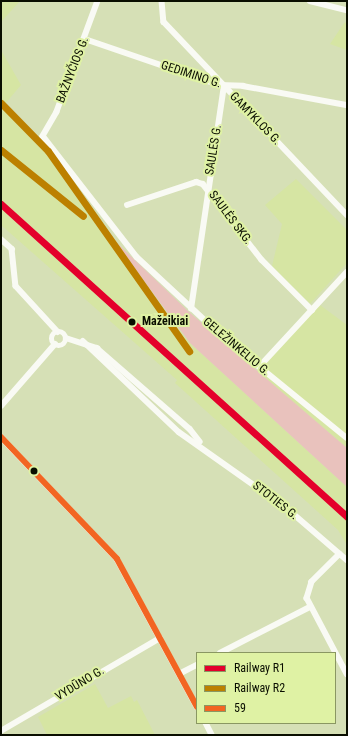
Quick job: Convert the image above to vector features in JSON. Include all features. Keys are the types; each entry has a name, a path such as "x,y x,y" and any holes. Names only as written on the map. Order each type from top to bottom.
{"street":[{"name":"BAŽNYČIOS G.","path":"43,136 57,112 98,1"},
{"name":"GAMYKLOS G.","path":"162,1 164,22 347,215"},
{"path":"310,1 347,10"},
{"name":"GEDIMINO G.","path":"85,39 224,86 243,86 347,105"},
{"name":"SAULĖS G.","path":"191,309 224,86"},
{"name":"GELEŽINKELIO G.","path":"43,136 125,245 191,309 259,367 347,438"},
{"name":"SAULĖS SKG.","path":"127,205 196,182 208,188 262,260 312,310"},
{"path":"1,239 12,249 16,286 58,332 66,338 62,345 56,344"},
{"path":"259,367 347,272"},
{"path":"56,344 53,336 58,332"},
{"name":"STOTIES G.","path":"66,338 83,341 97,348 184,424 201,444"},
{"name":"STOTIES G.","path":"83,341 179,432 201,444 289,510 347,560"},
{"path":"1,406 56,344"},
{"path":"1,437 117,559 196,705"},
{"path":"335,652 310,607 308,591 312,582 340,554"},
{"path":"222,652 310,607"},
{"name":"VYDŪNO G.","path":"1,730 160,638"},
{"path":"336,654 347,674"},
{"path":"179,674 196,666"},
{"path":"206,724 212,735"}],"shaded area":[{"path":"1,1 20,1 1,22"},
{"path":"347,22 347,50 330,44 344,23"},
{"path":"1,50 21,85 5,104 54,155 154,299 190,343 347,487 347,545 338,530 175,383 177,380 1,225"},
{"path":"296,179 347,230 347,263 310,304 272,266 282,224 265,205"},
{"path":"114,240 189,312 347,448 347,487 190,343"},
{"path":"320,305 347,325 347,448 258,372"},
{"path":"95,684 108,708 131,696 134,702 137,700 155,735 47,735 38,717"}],"rail line":[{"name":"R2","path":"1,103 48,151 189,351"},
{"name":"R2","path":"1,150 83,216"},
{"name":"R1","path":"1,204 347,517"}],"transit line":[{"name":"59","path":"1,437 117,559 196,705"}],"place":[{"name":"Mažeikiai","path":"132,322"}]}
